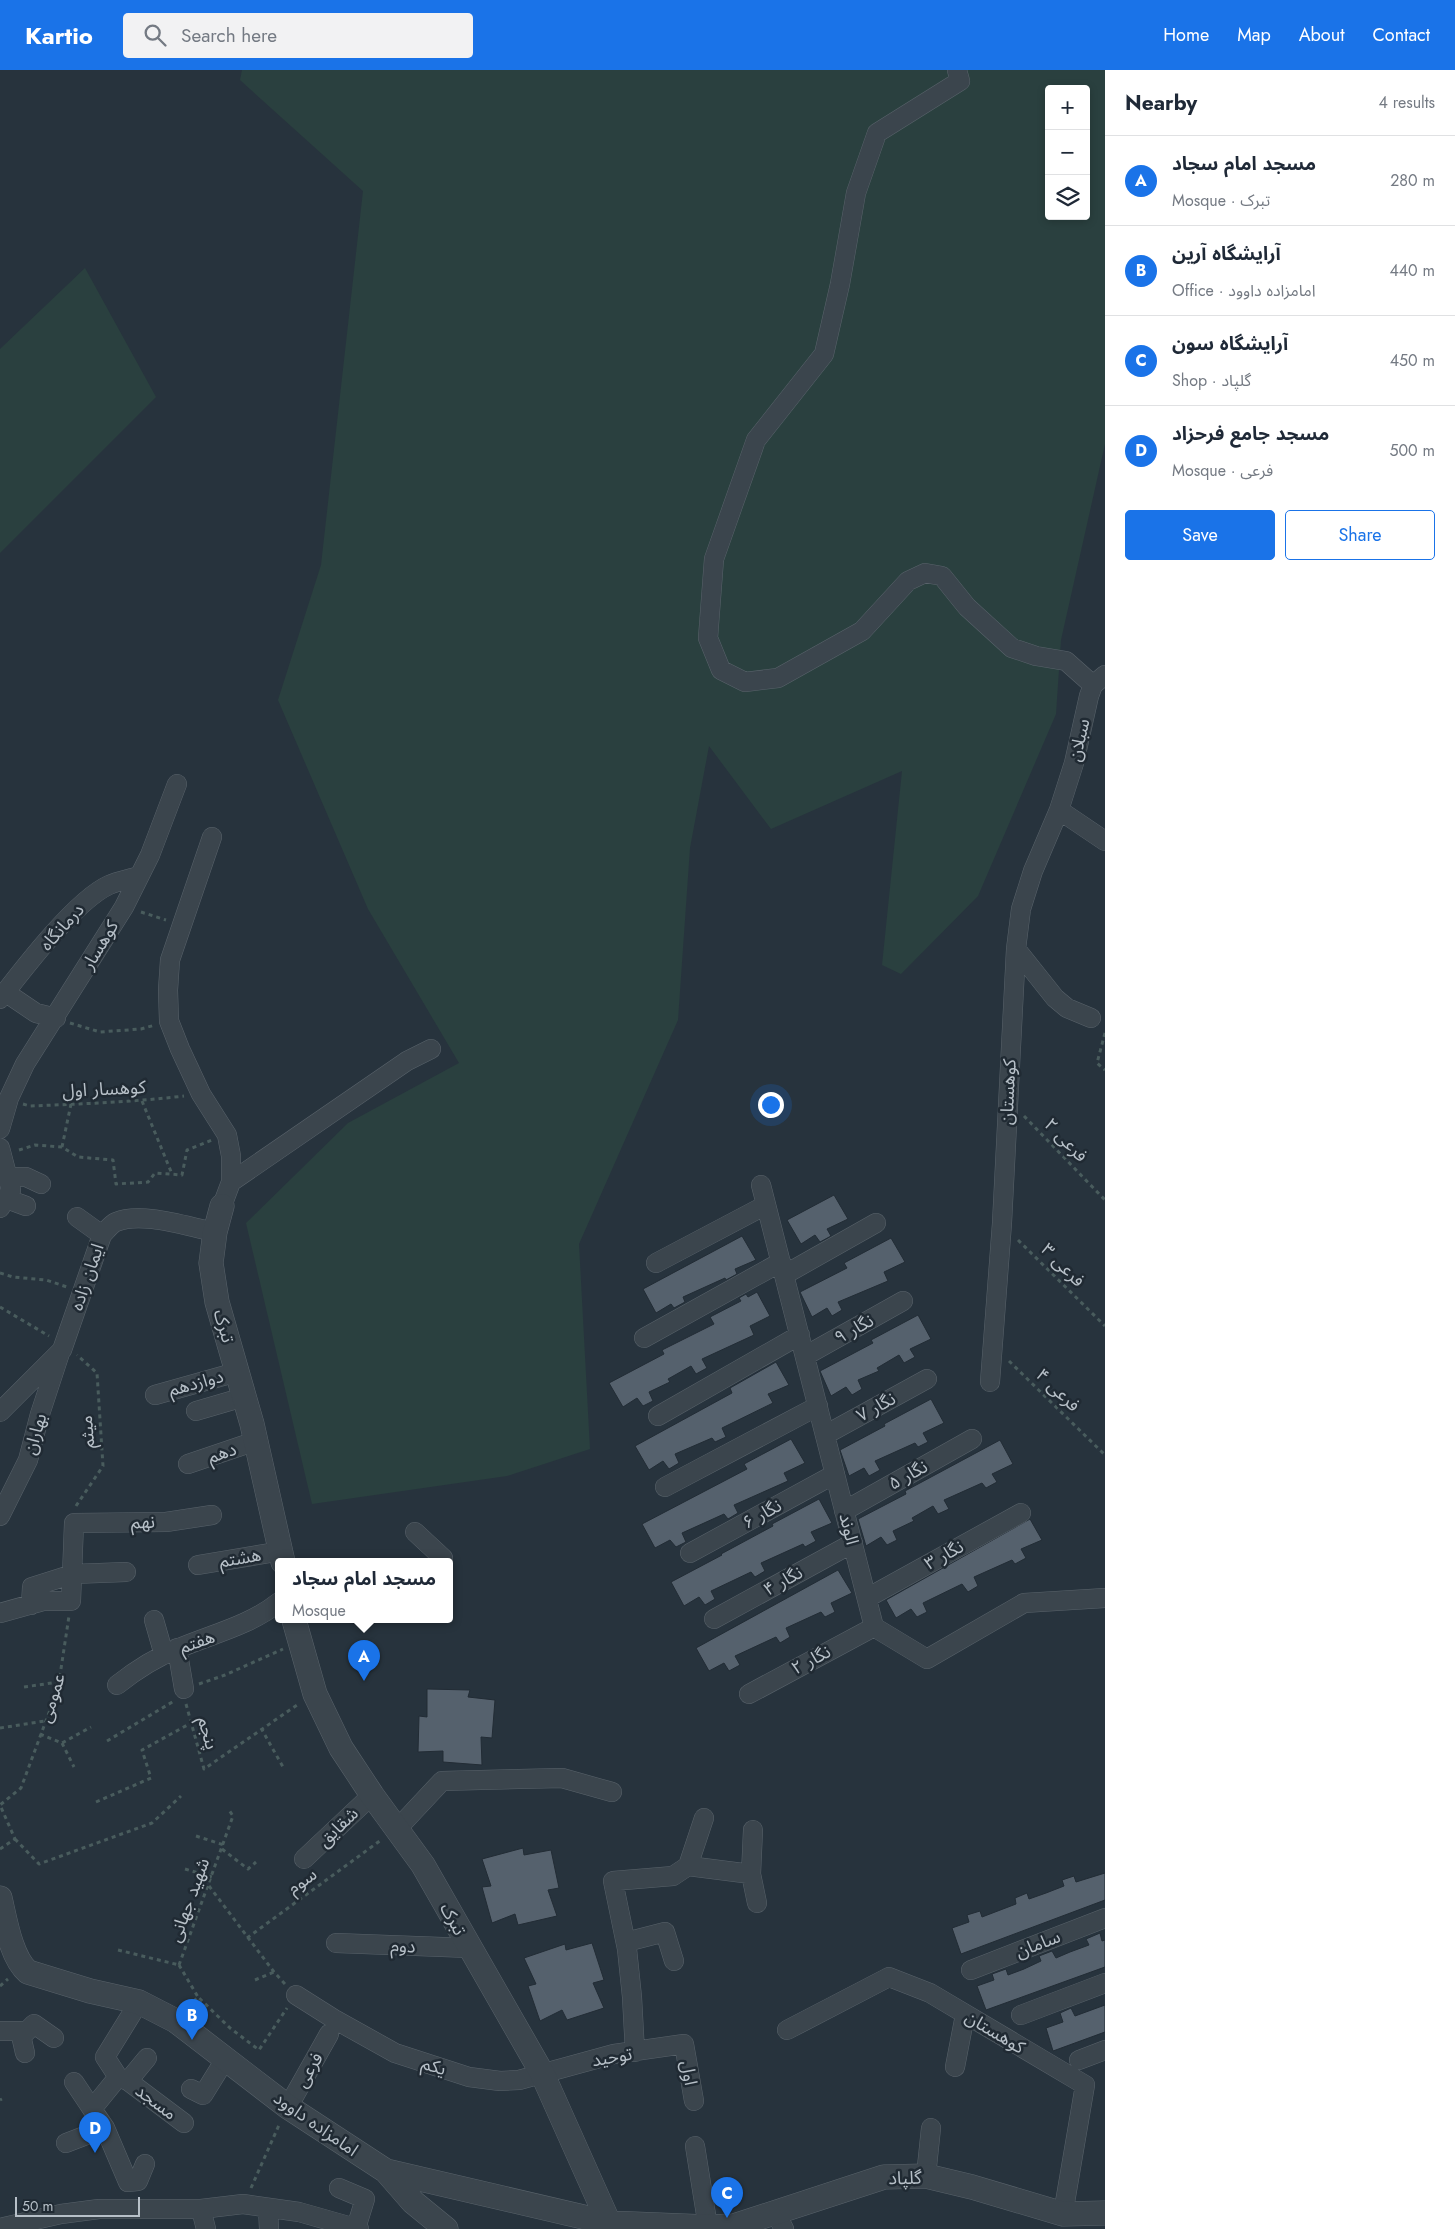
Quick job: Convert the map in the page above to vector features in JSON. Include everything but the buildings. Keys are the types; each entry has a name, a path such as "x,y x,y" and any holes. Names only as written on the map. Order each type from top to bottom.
{"street":[{"path":"957,70 960,81 877,133 856,193 840,284 824,354 756,440 714,559 708,638 721,670 746,682 778,678 862,631 908,581 925,573 942,576 968,607 1012,648 1036,656 1066,660 1080,671 1099,680"},
{"name":"سبلان","path":"1059,810 1074,763 1089,696 1099,680"},
{"name":"کوهسار","path":"0,1129 8,1087 56,1018 124,907 150,855 177,784"},
{"path":"1059,810 1105,841"},
{"name":"کوهستان","path":"990,1382 1002,1223 1016,949 1021,909 1033,871 1059,810"},
{"name":"تبرک","path":"212,837 170,960 168,990 170,1021 180,1049 201,1094 227,1135 231,1156 231,1182 215,1232 210,1263 217,1302 256,1441 283,1557"},
{"name":"درمانگاه","path":"3,995 65,922 88,899 109,885 139,876"},
{"path":"1016,949 1055,998 1067,1008 1091,1018"},
{"path":"3,995 36,1013 56,1018"},
{"path":"231,1182 407,1061 431,1048"},
{"path":"1,1152 11,1190 3,1203 26,1206"},
{"path":"9,1177 26,1177 41,1184"},
{"name":"الوند","path":"761,1185 874,1627"},
{"path":"656,1262 766,1204"},
{"path":"77,1217 102,1235"},
{"name":"ایمان زاده","path":"0,1412 63,1347 102,1235 115,1222 134,1218 157,1220 215,1232"},
{"path":"644,1338 876,1223"},
{"name":"نگار ۹","path":"805,1356 903,1301"},
{"path":"658,1416 800,1335"},
{"name":"بهاران","path":"0,1516 28,1460 40,1414 63,1347"},
{"name":"دوازدهم","path":"156,1395 237,1372"},
{"name":"نگار ۷","path":"825,1435 927,1379"},
{"path":"196,1411 244,1397"},
{"path":"665,1487 818,1406"},
{"name":"نگار ۵","path":"844,1511 972,1439"},
{"name":"دهم","path":"188,1464 256,1441"},
{"name":"نگار ۶","path":"690,1553 835,1474"},
{"name":"نگار ۳","path":"867,1598 1021,1513"},
{"name":"نهم","path":"74,1523 166,1522 212,1514"},
{"path":"0,1613 42,1601 71,1600 74,1523"},
{"path":"415,1532 443,1558"},
{"name":"نگار ۴","path":"714,1619 852,1543"},
{"name":"هشتم","path":"198,1565 283,1557"},
{"path":"31,1605 32,1587 73,1574 126,1572"},
{"path":"874,1627 928,1659 1024,1603 1105,1598"},
{"name":"هفتم","path":"117,1685 144,1664 262,1616 275,1605"},
{"path":"154,1620 170,1652 184,1692"},
{"name":"تبرک","path":"295,1623 315,1694 341,1748 372,1795 423,1864 542,2073 609,2222"},
{"name":"نگار ۲","path":"748,1694 874,1627"},
{"path":"398,1828 442,1782 562,1778 612,1792"},
{"name":"شقایق","path":"304,1860 372,1795"},
{"path":"634,2052 632,1998 626,1942 613,1881 673,1876 688,1866 704,1818"},
{"path":"753,1830 751,1874 758,1903"},
{"path":"688,1866 751,1874"},
{"name":"امامزاده داوود","path":"1,1908 15,1954 22,1967 28,1972 139,2002 176,2021 288,2106 386,2171 609,2222 637,2226 708,2227"},
{"name":"سامان","path":"971,1970 1105,1918"},
{"path":"626,1942 665,1932 674,1961"},
{"name":"دوم","path":"336,1943 470,1948"},
{"name":"کوهستان","path":"787,2030 888,1977 930,1993 1085,2085 1063,2214"},
{"path":"1021,2015 1105,1983"},
{"name":"یکم","path":"296,1995 331,2026 395,2053 469,2077 500,2081 519,2080 542,2073"},
{"name":"مسجد","path":"139,2002 105,2057 123,2079 184,2123"},
{"path":"955,2067 966,2015"},
{"path":"0,2031 20,2031 24,2045 34,2024 54,2038"},
{"name":"فرعی","path":"288,2106 331,2026"},
{"name":"توحید","path":"542,2073 614,2054 684,2044"},
{"name":"اول","path":"684,2044 694,2101"},
{"path":"1079,2060 1105,2050"},
{"name":"مسجد","path":"92,2109 147,2058"},
{"path":"191,2089 203,2095 226,2058"},
{"path":"74,2082 105,2128 128,2182 138,2181 145,2164"},
{"path":"66,2143 105,2128"},
{"path":"926,2176 931,2128"},
{"path":"695,2146 708,2227"},
{"path":"386,2171 413,2202 446,2229"},
{"name":"گلپاد","path":"708,2227 780,2221 884,2177 926,2176 972,2186 1063,2214 1105,2213"},
{"path":"4,2227 61,2214 99,2209 201,2209 243,2204 299,2212 357,2229 365,2198 339,2188"},
{"path":"268,2208 269,2229"},
{"path":"201,2209 206,2229"}],"path":[{"path":"124,907 183,925"},
{"path":"56,1018 100,1032 141,1029 170,1021"},
{"path":"1105,1033 1097,1063 1105,1070"},
{"name":"کوهسار اول","path":"8,1087 30,1106 142,1101 201,1094"},
{"name":"فرعی ۲","path":"1008,1100 1105,1200"},
{"path":"142,1101 172,1174"},
{"path":"62,1147 71,1104"},
{"path":"1,1152 35,1145 62,1147 78,1157 113,1160 116,1184 148,1182 155,1173 182,1175 187,1150 227,1135"},
{"name":"فرعی ۳","path":"1002,1223 1105,1326"},
{"path":"0,1273 13,1277 46,1280 83,1293"},
{"name":"میثم","path":"0,1307 63,1347 97,1373 103,1466 74,1510 74,1523"},
{"name":"فرعی ۴","path":"993,1345 1105,1455"},
{"name":"عمومی","path":"15,1839 0,1805 21,1788 46,1720 59,1682 71,1600"},
{"path":"24,1687 59,1682"},
{"name":"پنجم","path":"184,1692 204,1769 261,1728 315,1694"},
{"path":"0,1728 46,1720"},
{"path":"96,1802 151,1778 142,1750 191,1723"},
{"path":"62,1743 91,1726"},
{"path":"261,1728 283,1767"},
{"path":"40,1734 62,1743 74,1767"},
{"path":"0,1849 15,1839 39,1864 152,1823 181,1796"},
{"name":"شهید جهانی","path":"229,1810 233,1816 179,1965 198,1997 230,2028 259,2050 296,1995"},
{"name":"سوم","path":"247,1938 398,1828"},
{"path":"196,1836 223,1847 248,1869 256,1862"},
{"path":"185,1869 212,1877"},
{"path":"209,1886 274,1972 296,1995"},
{"path":"118,1950 179,1965"},
{"path":"255,1980 274,1972"},
{"path":"176,2021 198,1997"},
{"path":"243,2204 288,2106"}],"green space":[{"path":"242,70 1105,70 1105,444 1061,640 1056,714 978,896 901,974 882,965 902,771 771,829 709,746 690,848 678,1020 579,1244 590,1449 507,1476 312,1504 246,1223 348,1123 459,1063 368,909 278,700 321,565 363,191 240,80"},
{"path":"85,268 156,397 0,553 0,349"}],"place":[{"name":"مسجد امام سجاد","path":"364,1681"},
{"name":"آرایشگاه آرین","path":"192,2040"},
{"name":"مسجد جامع فرحزاد","path":"95,2153"},
{"name":"آرایشگاه سون","path":"727,2218"}]}
